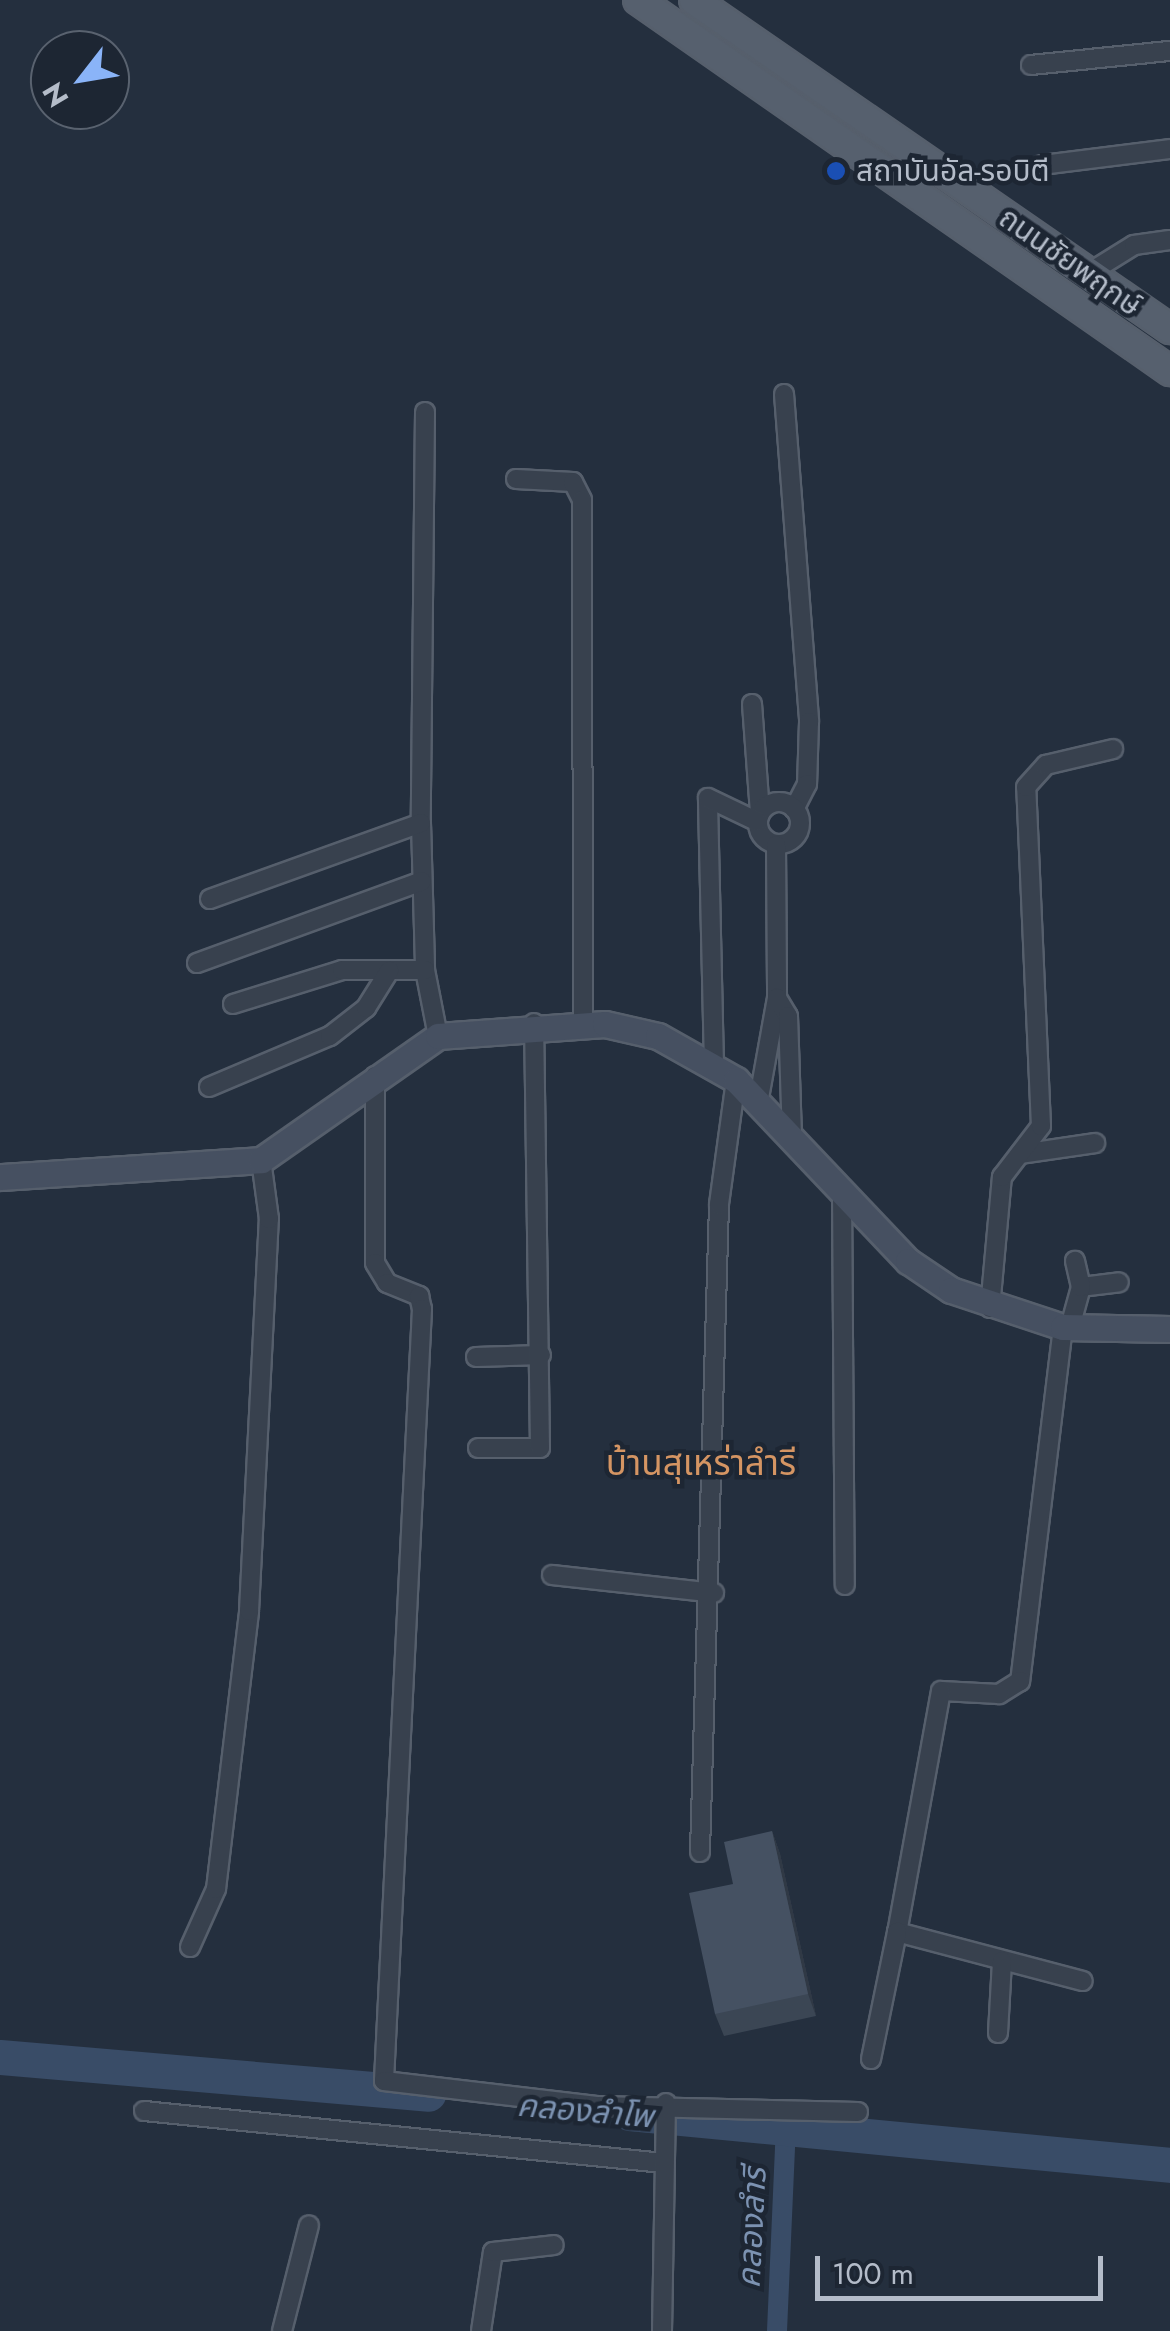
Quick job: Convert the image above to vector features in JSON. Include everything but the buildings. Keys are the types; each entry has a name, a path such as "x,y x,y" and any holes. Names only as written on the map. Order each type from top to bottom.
{"main road":[{"name":"ถนนชัยพฤกษ์","path":"694,0 1170,329"},
{"name":"ถนนชัยพฤกษ์","path":"645,5 1170,371"}],"street":[{"path":"1032,65 1170,50"},
{"path":"1042,165 1170,149"},
{"path":"1089,273 1134,245 1170,240"},
{"path":"776,844 798,833 794,808 810,763 784,394"},
{"path":"425,412 422,881 425,970 438,1036"},
{"path":"516,479 573,482 582,500 583,1022"},
{"path":"752,704 759,818 776,844 777,998 758,1098"},
{"path":"990,1308 1002,1176 1014,1155 1041,1126 1043,1094 1026,787 1046,764 1113,750"},
{"path":"714,1066 708,798 759,818"},
{"path":"759,818 772,804 794,808"},
{"path":"210,900 421,823"},
{"path":"196,963 422,881"},
{"path":"233,1004 342,970 425,970"},
{"path":"209,1087 330,1036 366,1008 390,971"},
{"path":"777,998 788,1016 792,1136"},
{"path":"0,1177 260,1160 308,1135 375,1076 438,1036 534,1023 583,1022 658,1036 736,1080 758,1098 908,1261 990,1308 1067,1327 1170,1329"},
{"path":"478,1448 540,1448 534,1023"},
{"path":"375,1076 375,1263 386,1283 420,1296 422,1309 384,2081 597,2106 858,2112"},
{"path":"700,1852 714,1593 719,1204 736,1080"},
{"path":"1014,1155 1095,1143"},
{"path":"190,1947 216,1889 249,1611 268,1219 260,1160"},
{"path":"842,1190 845,1585"},
{"path":"871,2059 942,1691 999,1694 1020,1681 1067,1327 1080,1288 1075,1261"},
{"path":"1080,1288 1118,1282"},
{"path":"476,1357 541,1355"},
{"path":"552,1575 714,1593"},
{"path":"897,1932 1083,1981"},
{"path":"998,2034 1002,1961"},
{"path":"662,2331 665,2106"},
{"path":"144,2112 662,2159"},
{"path":"282,2331 309,2225"},
{"path":"481,2331 493,2252 554,2245"}],"waterway":[{"name":"คลองลำโพ","path":"0,2057 428,2094"},
{"name":"คลองลำโพ","path":"629,2113 1170,2165"},
{"name":"คลองลำรี","path":"777,2331 786,2128"}],"place":[{"name":"สถาบันอัล-รอบิตี","path":"836,171"}],"district":[{"name":"บ้านสุเหร่าลำรี","path":"701,1463"}]}
